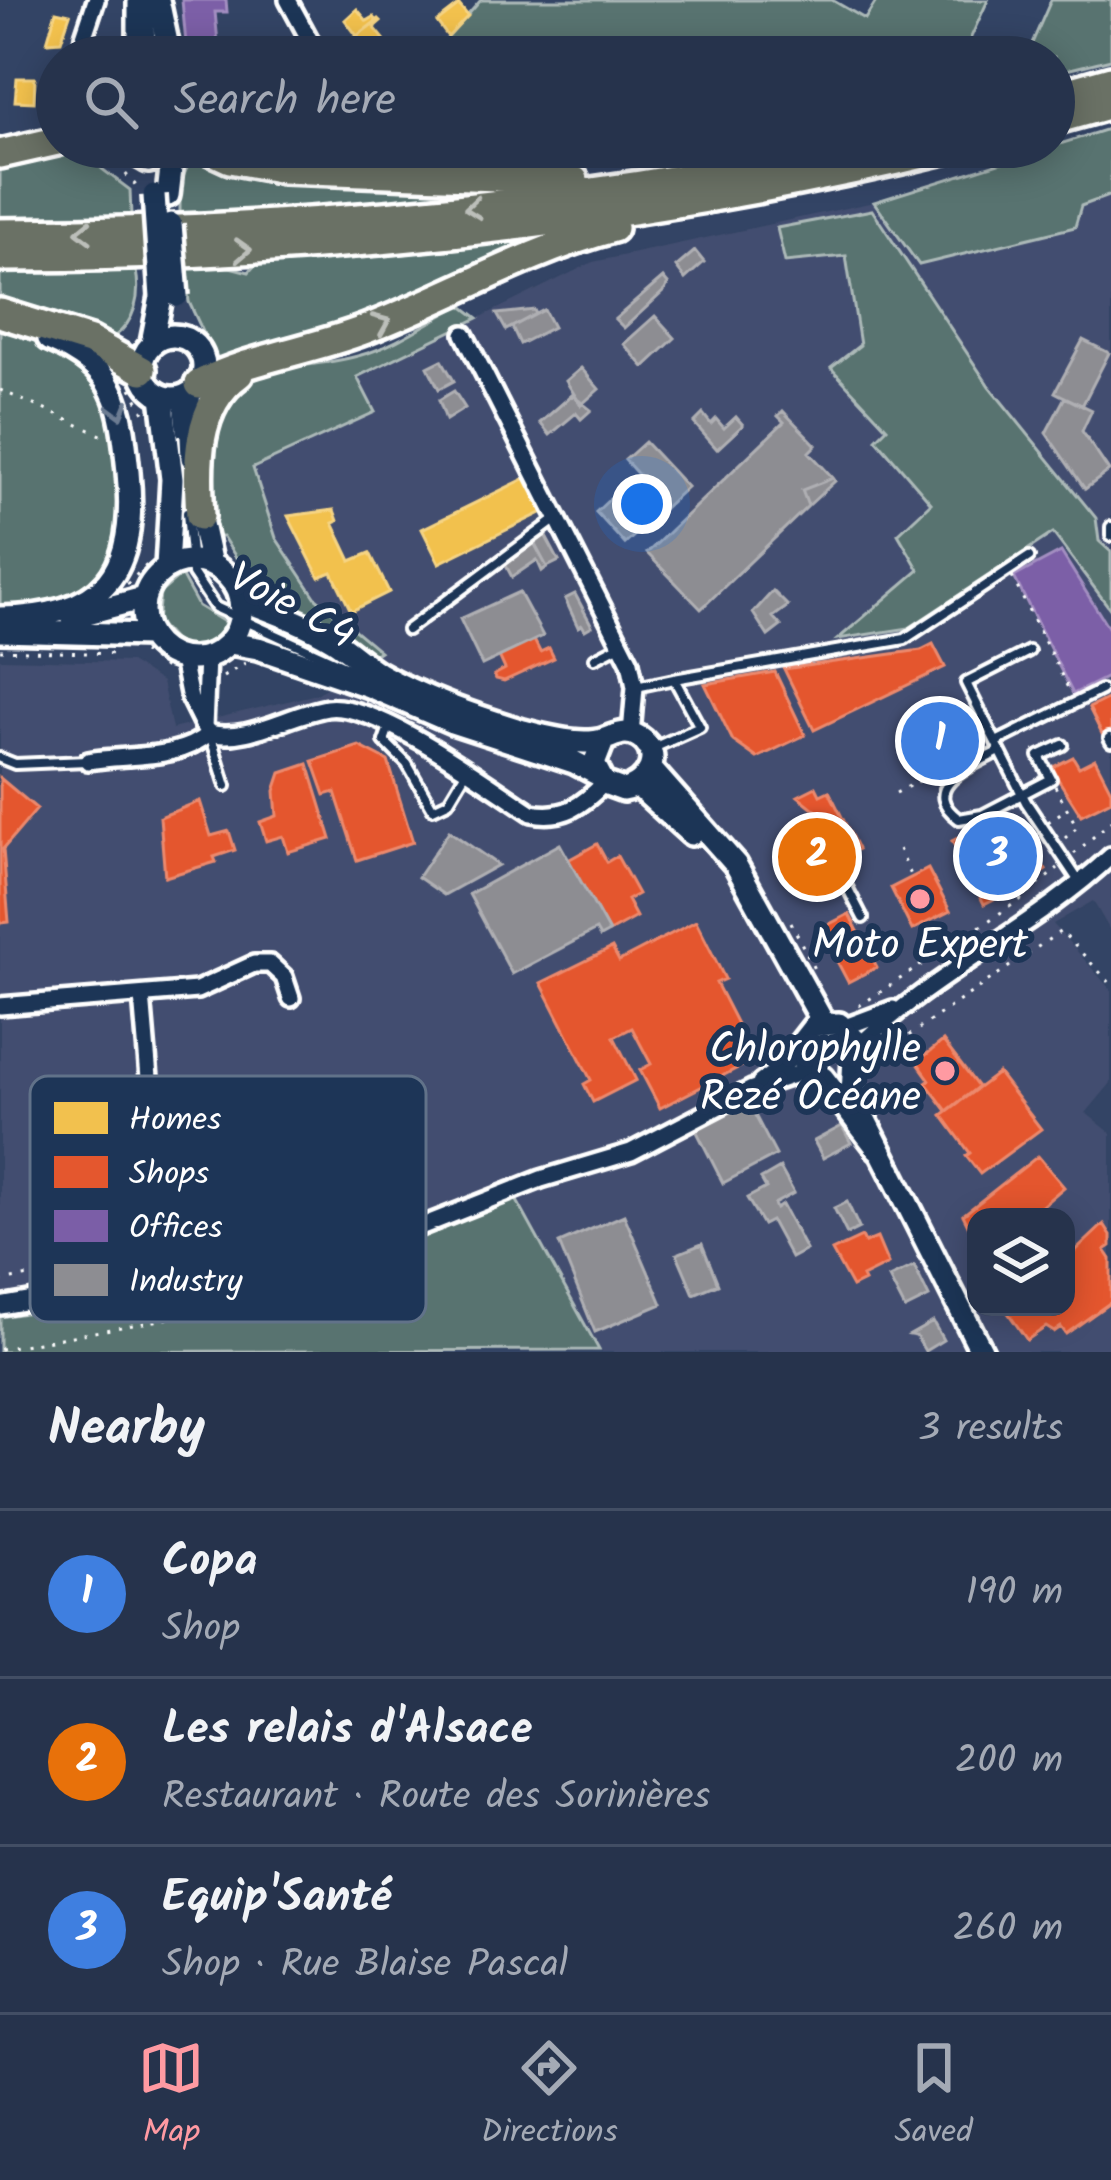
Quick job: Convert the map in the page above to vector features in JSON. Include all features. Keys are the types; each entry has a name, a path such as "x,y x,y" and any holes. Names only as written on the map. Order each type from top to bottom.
{"highway":[{"path":"1075,90 1111,80"},
{"path":"1075,114 1111,104"},
{"path":"0,154 36,146"},
{"path":"303,168 558,182 641,173 672,180"},
{"path":"0,232 188,230 330,221 508,204 735,168"},
{"path":"0,257 203,253 505,228 707,199 854,168"},
{"path":"182,393 240,364 372,327 555,245 684,214 707,199"},
{"path":"0,315 90,341 142,370"},
{"path":"193,507 201,437 215,398 236,375 281,355"}],"main road":[{"path":"139,0 139,36"},
{"path":"158,0 163,36"},
{"path":"140,168 155,195 169,296 187,339 203,358 182,393 167,567"},
{"path":"155,195 167,168"},
{"path":"333,168 337,170"},
{"path":"169,296 144,353 142,370 148,386 182,393"},
{"path":"0,315 74,350 103,375 121,410 131,532 112,577 82,603 0,624"},
{"path":"152,343 167,336 187,339"},
{"path":"182,393 201,563"},
{"path":"0,624 146,643 166,652 177,667 207,658 230,643 241,609 230,578 201,563 167,567 144,598 146,643"},
{"path":"0,624 74,616 144,598"},
{"path":"241,609 333,640 379,673 520,730 618,790 655,782"},
{"path":"230,643 370,686 452,722 550,746 631,734 655,782 735,885 817,1030 982,1352"},
{"path":"601,778 595,754 603,741"},
{"path":"817,1030 839,1076 854,1057"},
{"path":"817,1030 854,1057"},
{"path":"854,1057 852,1094 878,1149"}],"street":[{"path":"87,36 96,0"},
{"path":"288,0 308,36"},
{"path":"464,334 630,662 635,687 631,734"},
{"path":"88,760 178,750 198,743 207,730 207,658"},
{"path":"177,667 207,730 228,735 338,707 390,726 532,813 548,816 576,808 601,778"},
{"path":"854,1057 875,1030 1081,884 1111,856"},
{"path":"0,1006 196,990 254,964 270,964 284,977 291,998"},
{"path":"142,996 149,1076"},
{"path":"426,1225 541,1179 604,1162 752,1089 817,1030 918,997"},
{"path":"0,1306 30,1301"}],"lane":[{"path":"148,0 150,36"},
{"path":"182,393 185,476"},
{"path":"406,630 557,518"},
{"path":"1111,526 1111,536"},
{"path":"635,687 905,639 1029,557"},
{"path":"595,658 621,644"},
{"path":"1029,651 966,683 1022,795 1081,884"},
{"path":"655,782 700,728 674,679"},
{"path":"1063,745 1040,756 1051,779 972,820 950,812 944,800 947,783 956,774 1100,690"},
{"path":"390,726 384,741 407,764 433,809 448,802 466,771"},
{"path":"207,730 226,787"},
{"path":"0,758 15,764 88,760"},
{"path":"846,885 863,918"}],"path":[{"path":"118,168 155,195"},
{"path":"0,390 84,424 126,449"},
{"path":"1008,570 1075,702"},
{"path":"146,643 177,667"},
{"path":"0,650 115,654"},
{"path":"215,683 239,665 253,663"},
{"path":"900,736 922,779"},
{"path":"896,793 962,758"},
{"path":"1051,779 1077,827 1056,847"},
{"path":"1042,826 1067,809"},
{"path":"817,1030 1023,898 1111,821"},
{"path":"898,849 911,875"},
{"path":"791,922 819,977"},
{"path":"875,1030 888,1050 1061,931 1111,984"},
{"path":"0,1281 30,1276"},
{"path":"0,1349 149,1322"}],"shaded area":[{"path":"1111,195 1111,932 1093,901 1053,924 1111,990 1111,1083 1086,1113 1111,1133 1111,1352 591,1352 598,1350 426,1286 426,1076 30,1076 30,1312 0,1317 0,659 130,662 162,682 172,729 317,694 379,651 316,598 276,538 253,467 374,412 357,378 593,262 874,202 919,265"}],"green space":[{"path":"481,0 832,0 865,19 877,0 988,0 972,36 449,36"},
{"path":"1051,0 1111,0 1111,59 1075,68 1075,36 1035,36"},
{"path":"1111,128 1111,195 1081,206 1075,227 919,265 874,202 983,168 1075,168 1075,139"},
{"path":"36,152 36,168 101,168 130,190 131,216 0,216 0,160"},
{"path":"187,168 331,168 511,189 180,214 180,184"},
{"path":"872,210 989,386 1096,518 1099,541 1111,552 1111,610 1053,533 909,628 838,639 919,570 898,534 931,503 876,439 887,428 831,368 860,345 846,256 785,262 777,228"},
{"path":"544,237 546,242 288,347 216,360 189,302 185,268 226,266 249,272 255,265"},
{"path":"136,271 135,308 114,337 0,300 0,274"},
{"path":"461,305 478,318 357,377 375,412 253,468 276,538 316,598 380,651 368,659 334,629 264,596 262,582 244,570 223,537 214,537 205,472 211,425 233,388 251,377 374,351"},
{"path":"0,326 78,357 114,399 122,505 117,548 100,575 68,597 33,605 0,606"},
{"path":"181,575 198,606 226,623 205,643 176,643 157,622 160,593"},
{"path":"516,1199 599,1350 0,1352 0,1317 30,1312 30,1322 426,1322 426,1233"}],"building: Homes":[{"path":"459,5 468,16 449,36 437,22"},
{"path":"357,9 367,21 374,17 377,21 357,36 345,20"},
{"path":"56,11 70,14 63,36 49,36"},
{"path":"381,21 374,27 382,36 357,36"},
{"path":"17,78 35,78 34,102 15,101"},
{"path":"526,478 543,512 439,563 422,529"},
{"path":"334,510 338,521 333,523 351,561 370,553 389,592 351,611 332,572 319,577 288,516"}],"building: Shops":[{"path":"534,640 540,652 549,648 554,658 504,681 496,679 494,675 505,669 499,656"},
{"path":"933,644 945,667 814,730 784,669 921,650"},
{"path":"775,672 805,735 757,758 733,741 705,684"},
{"path":"1111,697 1111,731 1103,736 1089,708"},
{"path":"957,711 973,745 923,771 907,737"},
{"path":"359,746 388,761 413,842 357,860 335,792 325,795 313,761"},
{"path":"1073,757 1079,767 1095,759 1111,790 1111,800 1081,815 1051,768"},
{"path":"308,764 331,839 288,852 283,836 266,841 260,822 277,816 275,791 281,773"},
{"path":"0,778 37,809 3,849 9,922 0,923"},
{"path":"816,787 820,795 829,791 858,849 817,870 807,849 831,837 818,812 798,796"},
{"path":"200,801 211,836 229,831 235,850 214,857 216,862 165,877 160,817"},
{"path":"1006,812 1046,870 1022,886 1016,877 1006,882 1010,891 984,904 952,841 978,828 981,833"},
{"path":"597,844 607,862 617,856 638,894 627,900 636,917 609,932 568,860"},
{"name":"Moto Expert","path":"928,869 950,911 912,930 891,888"},
{"path":"849,914 877,967 848,982 820,929"},
{"path":"696,921 725,979 716,983 755,1059 660,1108 640,1070 651,1064 632,1028 614,1037 636,1080 593,1102 584,1084 591,1080 541,983 612,948 619,961"},
{"name":"Chlorophylle Rezé Océane","path":"943,1041 978,1087 947,1111 917,1062"},
{"path":"998,1073 1041,1129 980,1174 942,1115"},
{"path":"1038,1156 1064,1187 1040,1208 972,1208"},
{"path":"1104,1224 1111,1235 1111,1246 1105,1250 1111,1259 1111,1302 1066,1334 1061,1327 1054,1332 1046,1327 1027,1340 1010,1316 1075,1316 1075,1251"},
{"path":"862,1237 865,1243 877,1238 888,1264 852,1287 832,1251"}],"building: Offices":[{"path":"182,0 226,0 227,12 215,12 217,36 185,36"},
{"path":"1061,552 1111,632 1111,675 1073,694 1014,577"}],"building: Industry":[{"path":"695,251 704,262 685,279 676,267"},
{"path":"663,278 668,284 665,290 624,328 615,319"},
{"path":"534,310 536,314 506,330 497,314"},
{"path":"544,310 553,327 520,344 512,327"},
{"path":"655,316 675,338 644,367 624,344"},
{"path":"1083,340 1109,353 1082,406 1055,392"},
{"path":"442,360 454,381 439,389 428,367"},
{"path":"581,368 599,389 581,405 566,381"},
{"path":"454,391 465,408 446,420 439,400"},
{"path":"572,395 591,410 581,419 576,413 550,435 540,423"},
{"path":"1065,397 1092,410 1082,431 1109,471 1085,489 1046,433"},
{"path":"783,411 816,445 809,452 833,478 802,490 808,506 701,609 647,553 784,422 778,416"},
{"path":"703,414 711,424 716,419 724,428 736,417 743,425 717,449 694,423"},
{"path":"645,442 687,487 625,544 596,512 612,497 618,503 643,480 625,460"},
{"path":"835,481 808,506 802,490"},
{"path":"544,533 559,561 547,567 533,541"},
{"path":"533,541 547,567 542,571 537,560 512,577 504,562"},
{"path":"773,591 788,606 773,617 781,626 768,636 753,613"},
{"path":"519,592 543,636 482,665 460,619"},
{"path":"575,594 592,626 585,630 578,627 565,599"},
{"path":"449,831 498,865 444,895 418,877"},
{"path":"560,844 609,932 600,937 596,930 512,974 469,894"},
{"path":"748,1102 776,1155 723,1183 696,1130"},
{"path":"842,1126 851,1143 823,1158 814,1141"},
{"path":"780,1168 794,1193 774,1204 776,1209 782,1205 806,1250 791,1258 771,1221 763,1225 747,1198 766,1188 761,1179"},
{"path":"847,1202 859,1228 847,1234 834,1208"},
{"path":"624,1215 662,1304 595,1332 559,1243"},
{"path":"702,1244 718,1284 694,1294 677,1254"},
{"path":"914,1266 929,1297 905,1309 889,1278"},
{"path":"933,1322 943,1340 925,1351 916,1336 910,1335"}],"place":[{"name":"Copa","path":"940,741"},
{"name":"Equip'Santé","path":"998,856"},
{"name":"Les relais d'Alsace","path":"817,857"},
{"name":"Moto Expert","path":"920,899"},
{"name":"Chlorophylle Rezé Océane","path":"945,1071"}]}
